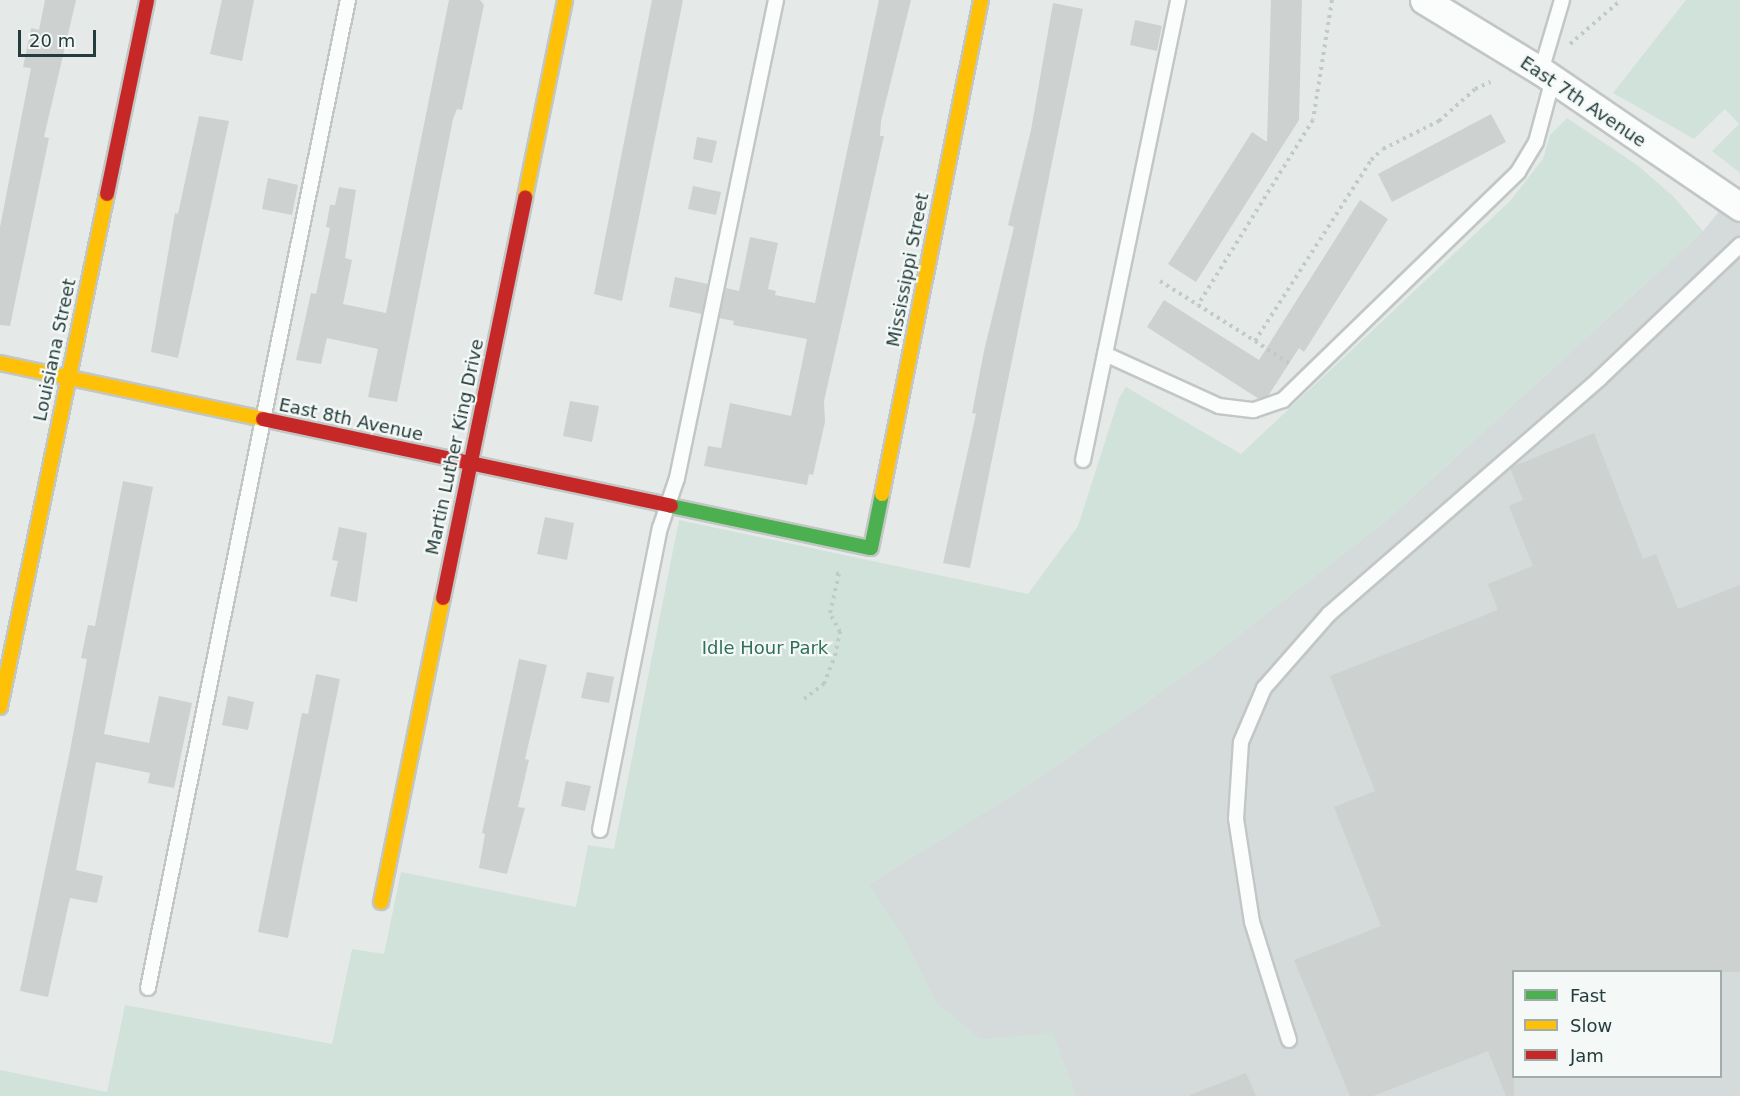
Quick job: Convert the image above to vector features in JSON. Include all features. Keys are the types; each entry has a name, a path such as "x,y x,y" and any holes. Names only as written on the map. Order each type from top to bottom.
{"street":[{"name":"Louisiana Street","path":"0,707 147,0"},
{"name":"Martin Luther King Drive","path":"381,902 565,0"},
{"name":"Mississippi Street","path":"871,548 981,0"},
{"name":"East 7th Avenue","path":"1424,0 1547,75 1740,207"},
{"name":"East 8th Avenue","path":"0,363 871,548"}],"lane":[{"path":"148,988 348,0"},
{"path":"600,830 660,528 669,505 776,0"},
{"path":"1083,460 1178,0"},
{"path":"1105,354 1220,406 1254,410 1283,400 1518,172 1536,142 1562,0"},
{"path":"1289,1040 1252,921 1236,819 1241,742 1264,688 1329,614 1599,379 1740,245"}],"path":[{"path":"1198,305 1313,120 1332,0"},
{"path":"1564,51 1621,0"},
{"path":"1255,341 1371,160 1383,149 1439,121 1475,89 1490,82"},
{"path":"1160,281 1292,365"},
{"path":"804,699 824,684 840,635 830,613 839,574 828,571"}],"shaded area":[{"path":"1740,186 1740,1096 1076,1096 1052,1033 877,1096 869,884 1030,784 1216,653 1388,519 1703,231"}],"green space":[{"path":"1686,0 1740,0 1740,173 1712,151 1739,124 1725,109 1694,139 1613,93"},
{"name":"Idle Hour Park","path":"1567,118 1637,165 1673,196 1703,231 1388,519 1216,653 1030,784 869,884 905,940 936,1002 980,1039 1053,1033 1076,1096 0,1096 0,1070 107,1092 125,1005 332,1044 352,949 384,954 401,872 576,907 588,845 614,849 679,520 1028,594 1078,526 1119,398 1126,387 1241,454 1510,201 1543,159 1550,135"}],"building":[{"path":"45,0 76,0 44,137 49,138 10,326 0,325 0,227 31,68 23,67 31,28 39,30"},
{"path":"222,0 254,0 242,61 210,54"},
{"path":"449,0 480,0 484,5 462,110 457,109 453,119 397,402 368,397 378,349 327,338 321,364 296,360 311,293 316,294 330,228 326,227 330,205 335,205 339,187 356,190 345,258 352,260 343,304 386,313"},
{"path":"652,0 683,0 622,301 594,294"},
{"path":"879,0 911,0 881,121 880,136 884,136 824,401 825,422 813,475 809,474 807,485 704,466 708,446 721,448 730,403 791,416 807,339 733,325 734,321 719,318 726,288 739,291 750,237 778,243 768,289 776,291 775,295 815,303"},
{"path":"1271,0 1302,0 1299,120 1196,282 1168,264 1252,132 1267,142"},
{"path":"1053,3 1083,9 970,568 943,563 976,414 972,413 984,351 1014,227 1008,225 1031,130"},
{"path":"1135,20 1162,26 1157,51 1130,45"},
{"path":"1491,114 1506,142 1392,202 1378,174"},
{"path":"199,116 229,121 178,358 151,352 175,213 178,214"},
{"path":"697,137 717,141 712,163 693,159"},
{"path":"268,178 298,185 292,215 262,209"},
{"path":"693,186 721,192 716,215 688,209"},
{"path":"1360,200 1388,219 1304,352 1299,348 1268,396 1259,399 1147,327 1164,300 1259,360"},
{"path":"675,277 708,284 702,314 669,307"},
{"path":"570,401 599,406 592,442 563,436"},
{"path":"1594,433 1643,559 1656,554 1678,609 1740,585 1740,972 1722,972 1722,970 1512,970 1514,1096 1506,1096 1488,1051 1373,1096 1350,1096 1294,960 1381,926 1334,807 1375,791 1330,676 1498,610 1488,584 1533,566 1509,506 1523,500 1510,468"},
{"path":"123,481 153,487 104,734 149,743 159,696 192,703 174,788 148,783 150,773 96,762 76,870 103,876 97,903 70,898 48,997 20,991 87,659 81,658 88,625 95,626"},
{"path":"545,517 574,523 567,560 537,554"},
{"path":"339,527 367,533 357,602 330,596 338,561 332,560"},
{"path":"519,659 547,665 525,759 529,760 518,807 525,808 507,874 479,868 485,834 482,833"},
{"path":"587,672 614,677 609,703 581,698"},
{"path":"316,674 340,679 288,938 258,932 302,713 308,714"},
{"path":"228,696 254,702 248,730 222,725"},
{"path":"566,781 591,786 585,811 561,806"},
{"path":"1246,1073 1256,1096 1190,1096 1190,1095"}],"traffic: fast":[{"path":"671,506 871,548 882,494"}],"traffic: slow":[{"path":"525,197 565,0"},
{"path":"882,494 981,0"},
{"path":"0,707 107,194"},
{"path":"0,363 263,419"},
{"path":"381,902 443,598"}],"traffic: jam":[{"path":"107,194 147,0"},
{"path":"443,598 525,197"},
{"path":"263,419 671,506"}]}
